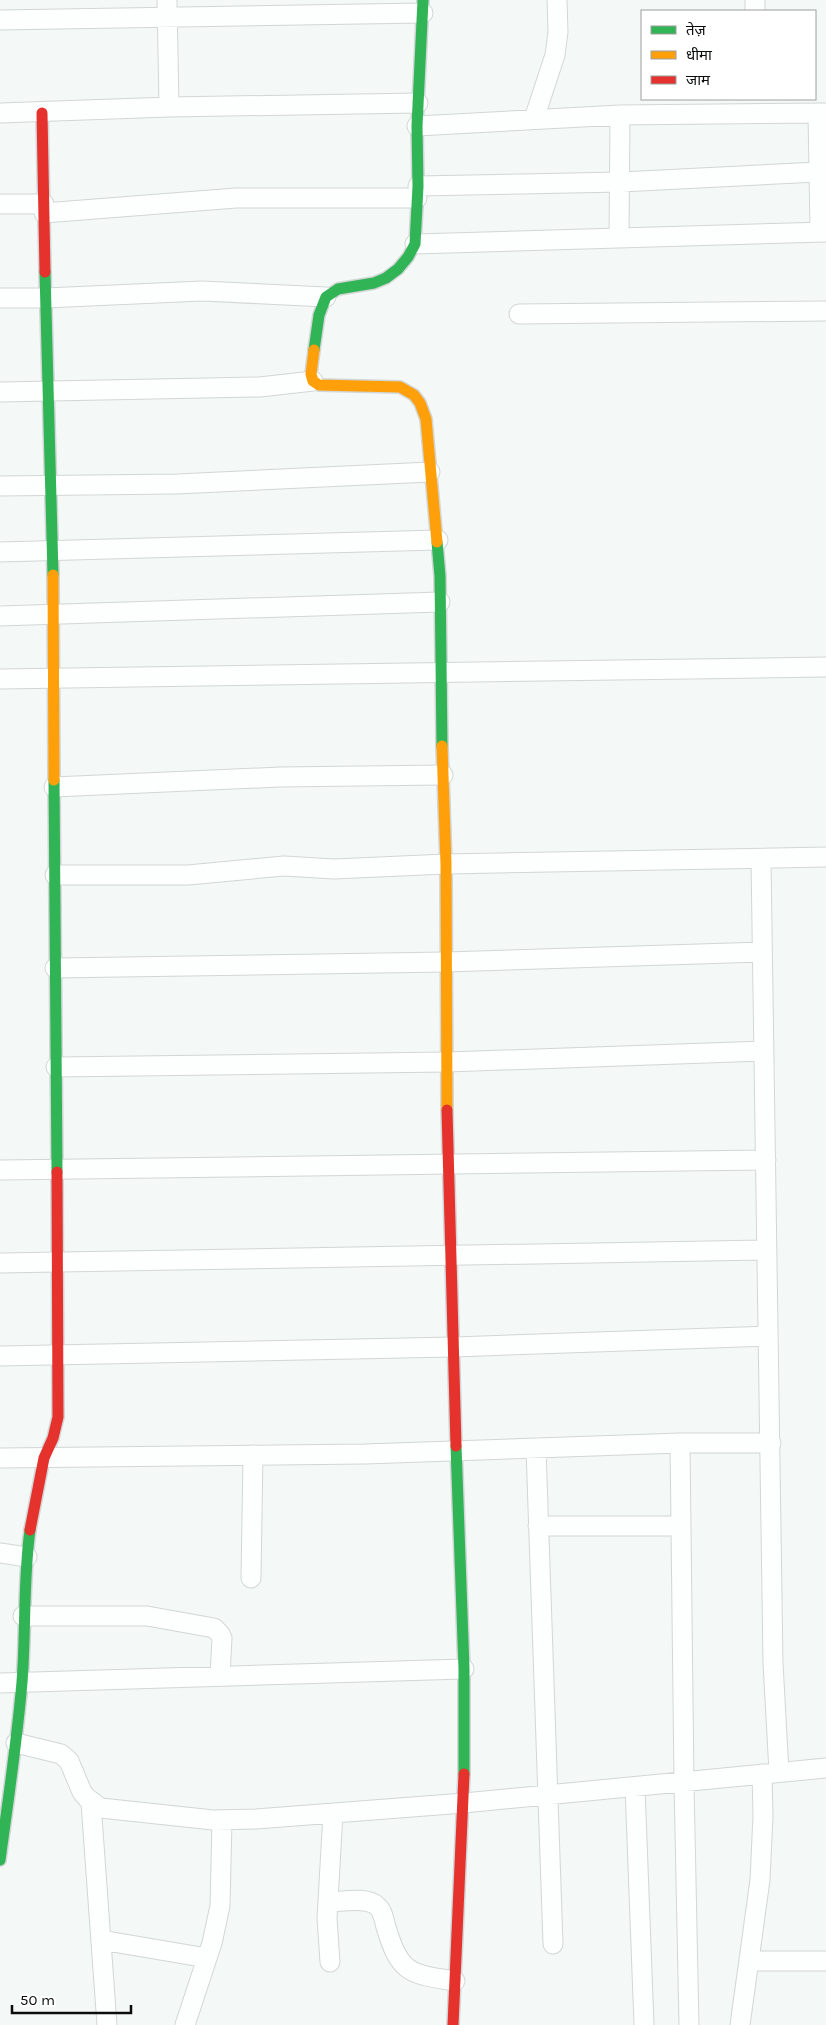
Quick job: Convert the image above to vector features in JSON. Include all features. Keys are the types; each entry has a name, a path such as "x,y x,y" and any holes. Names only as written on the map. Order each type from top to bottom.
{"street":[{"path":"534,120 555,56 558,32 558,0"},
{"path":"0,20 167,9 423,6 417,126 415,244 408,257 398,269 386,278 374,283 338,289 326,297 319,315 311,374 313,382"},
{"path":"167,9 169,107"},
{"path":"0,113 169,107 418,103"},
{"path":"415,244 823,232 818,172 822,113 755,106 417,126"},
{"path":"0,1860 5,1794 16,1743 22,1681 26,1564 31,1523 44,1458 53,1438 58,1417 53,551 42,112"},
{"path":"619,238 621,182 620,115"},
{"path":"0,204 44,208 818,172"},
{"path":"0,298 46,298 202,291 326,297"},
{"path":"519,314 826,311"},
{"path":"0,392 260,387 313,382 328,386 400,387 414,394 426,419 438,540 440,602 440,674 446,864 447,1164 464,1669 464,1803 452,2025"},
{"path":"0,486 177,484 430,472"},
{"path":"0,552 438,540"},
{"path":"0,616 440,602"},
{"path":"0,679 826,668"},
{"path":"54,787 280,777 443,775"},
{"path":"55,875 188,875 268,867 334,869 446,864 761,860 826,857"},
{"path":"740,2025 760,1880 763,1816 771,1773 773,1663 761,860"},
{"path":"55,968 446,962 762,952"},
{"path":"56,1067 447,1062 764,1050"},
{"path":"0,1170 766,1160"},
{"path":"0,1263 767,1250"},
{"path":"0,1356 454,1347 768,1336"},
{"path":"0,1458 456,1452 680,1443 771,1443"},
{"path":"680,1443 689,2025"},
{"path":"536,1449 553,1944"},
{"path":"251,1578 253,1455"},
{"path":"538,1526 681,1526"},
{"path":"0,1554 26,1564"},
{"path":"24,1616 148,1616 214,1628 222,1638 220,1676"},
{"path":"0,1683 464,1669"},
{"path":"16,1743 61,1754 69,1761 82,1792 91,1803 101,1808 222,1820 464,1803 826,1768"},
{"path":"634,1786 644,2025"},
{"path":"91,1803 106,2025"},
{"path":"330,1962 328,1902 333,1813"},
{"path":"186,2025 207,1958 220,1906 222,1820"},
{"path":"328,1902 362,1901 377,1906 382,1911 393,1950 408,1969 424,1976 455,1981"},
{"path":"101,1940 207,1958"},
{"path":"749,1961 826,1961"}],"traffic: fast":[{"path":"314,350 319,315 326,297 338,289 374,283 386,278 398,269 408,257 415,244 418,186 417,126 423,0"},
{"path":"45,272 53,575"},
{"path":"437,542 440,576 442,746"},
{"path":"54,780 57,1172"},
{"path":"456,1446 464,1669 464,1774"},
{"path":"0,1860 22,1682 26,1568 30,1530"}],"traffic: slow":[{"path":"314,350 311,374 313,381 319,385 400,387 414,395 420,403 426,419 437,542"},
{"path":"53,575 54,780"},
{"path":"442,746 446,864 447,1110"}],"traffic: jam":[{"path":"42,113 45,272"},
{"path":"447,1110 456,1446"},
{"path":"30,1530 44,1458 53,1438 58,1417 57,1172"},
{"path":"453,2025 464,1774"}]}
